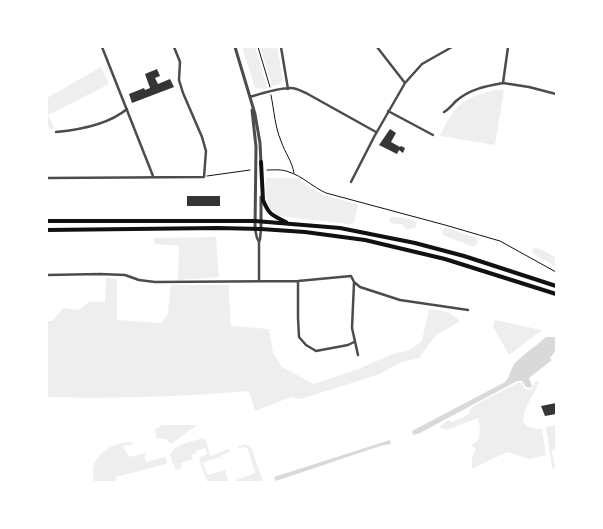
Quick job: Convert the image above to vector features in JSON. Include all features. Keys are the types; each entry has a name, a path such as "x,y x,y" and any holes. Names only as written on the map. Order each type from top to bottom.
{"highway":[{"path":"261,162 263,200 265,205 271,215 288,223"},
{"path":"47,221 261,221 340,228 415,243 471,258 556,286"},
{"path":"47,230 131,228 261,229 305,232 365,240 402,249 493,274 556,294"}],"street":[{"path":"102,47 153,176"},
{"path":"47,178 204,176 206,151 202,137 179,80 180,62 174,47"},
{"path":"235,47 250,97 260,143 261,229 259,242 259,281"},
{"path":"281,47 288,88"},
{"path":"377,47 405,83"},
{"path":"350,182 376,132 405,83 422,64 450,47"},
{"path":"503,83 508,47"},
{"path":"444,112 455,101 468,92 484,86 503,83 529,87 556,94"},
{"path":"250,97 288,88 294,89 306,93 376,132"},
{"path":"252,107 256,147 255,229 256,238 259,242"},
{"path":"56,132 72,131 88,127 107,120 127,109"},
{"path":"388,112 433,135"},
{"path":"47,275 125,274 139,280 155,282 298,281 351,276 354,282 360,287 400,300 468,310"},
{"path":"298,281 299,337 306,345 316,351 348,345 354,342"},
{"path":"354,282 352,318 354,342 358,355"}],"path":[{"path":"258,47 271,92 278,134 281,144 291,160 294,174"},
{"path":"204,176 250,170"},
{"path":"267,170 282,170 294,174 313,187 326,193 500,241 556,272"}],"shaded area":[{"path":"242,47 255,47 267,86 266,89 255,88"},
{"path":"260,47 277,47 283,79 280,84 272,86"},
{"path":"101,67 109,84 48,115 54,128 50,130 47,122 47,98"},
{"path":"494,90 504,90 495,145 440,136 449,118 460,105 474,96"},
{"path":"266,178 298,178 310,188 324,195 358,205 354,223 349,224 278,216 269,208 267,203"},
{"path":"393,217 413,220 417,223 416,227 408,230 401,224 393,224 389,221 390,218"},
{"path":"445,227 476,238 478,243 475,246 471,246 443,235 442,232"},
{"path":"216,237 219,277 178,280 179,246 155,244 153,238"},
{"path":"537,248 556,258 556,267 533,253 532,250"},
{"path":"106,278 117,279 117,320 161,323 168,314 171,285 229,285 231,326 269,329 273,353 282,367 314,384 358,369 393,354 410,350 422,341 429,309 448,312 460,321 435,336 419,358 399,363 380,374 301,399 291,397 255,411 249,391 148,397 47,397 47,321 52,321 63,308 79,310 89,302 105,302"},
{"path":"495,320 542,330 509,355 493,327"},
{"path":"546,337 556,337 556,350 550,358 552,360 529,378 532,386 530,388 526,387 522,381 517,381 420,433 413,435 412,431 505,382 516,362"},
{"path":"536,380 539,383 526,407 523,422 532,428 542,429 546,455 530,459 507,452 472,469 472,458 476,448 471,446 479,439 480,428 478,418 446,430 439,427 448,420 452,422 468,415 472,407 517,383 522,383 525,389 531,390"},
{"path":"162,425 197,425 171,444 166,439 156,438 155,429"},
{"path":"556,425 556,449 552,450 554,464 556,464 554,469 552,467 546,427"},
{"path":"203,438 206,441 210,456 229,449 230,452 220,456 222,461 219,457 203,463 208,475 225,470 228,480 231,482 207,482 199,458 207,454 205,448 196,451 196,453 191,455 193,459 181,463 182,468 176,470 170,456 172,452 179,446"},
{"path":"390,440 391,444 380,446 276,481 274,477"},
{"path":"132,442 131,445 123,446 129,457 145,453 146,462 165,457 167,462 166,464 116,477 116,480 112,482 94,482 93,467 95,461 100,455 115,445"},
{"path":"245,444 251,447 263,482 231,482 255,473 248,449 244,447 239,449 238,447"}],"building":[{"path":"157,69 160,76 155,78 158,84 170,79 174,87 132,103 129,94 144,88 145,90 150,88 145,74"},
{"path":"390,129 396,133 391,142 405,148 403,153 399,150 397,154 379,145"},
{"path":"187,196 220,196 220,206 187,206"},
{"path":"556,403 556,414 545,416 541,406"}]}
